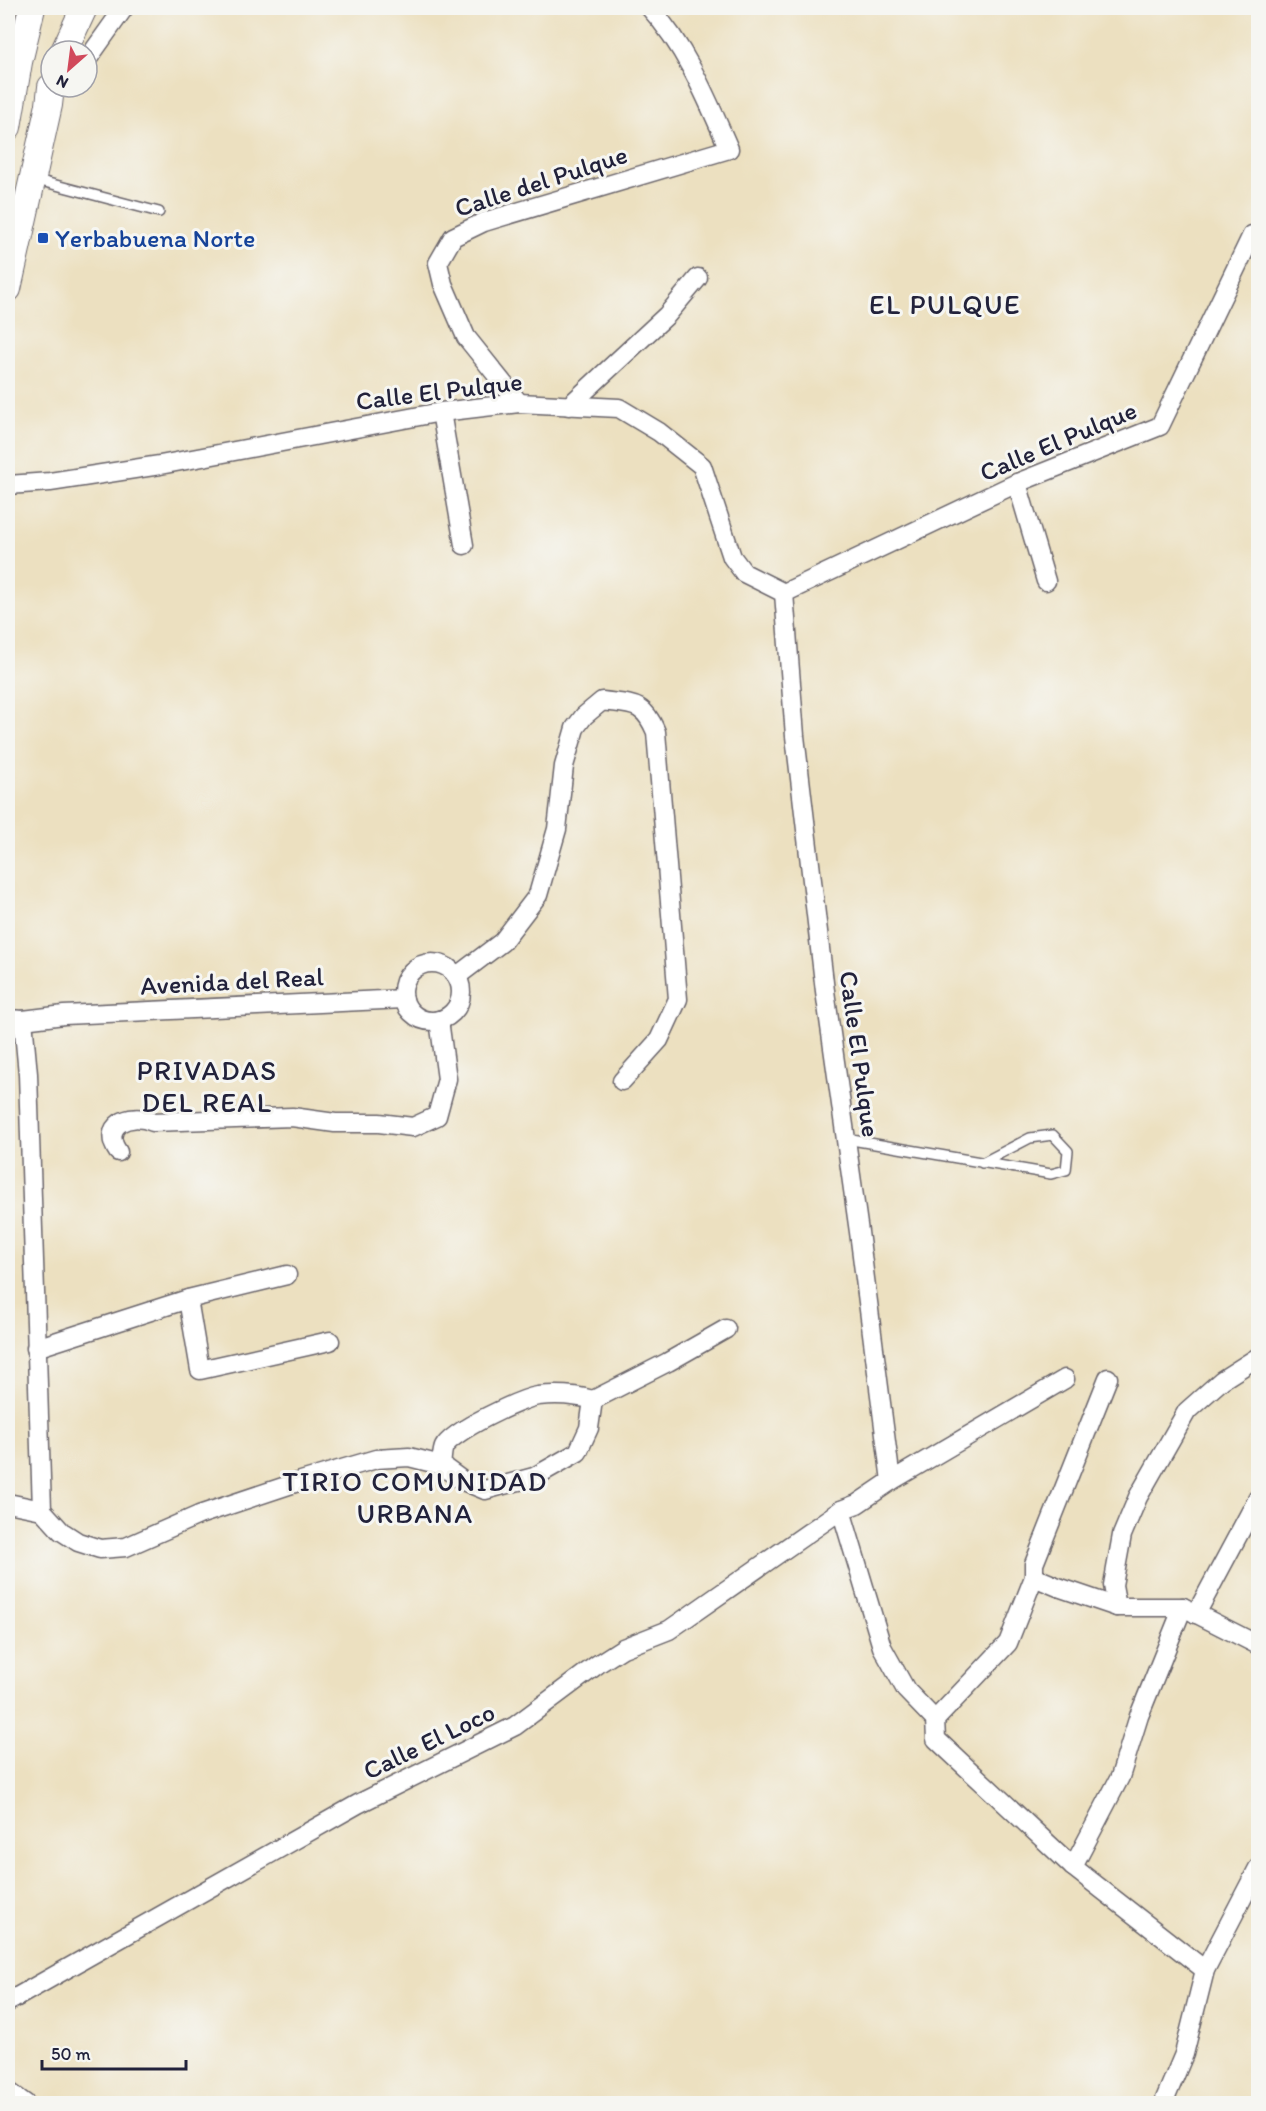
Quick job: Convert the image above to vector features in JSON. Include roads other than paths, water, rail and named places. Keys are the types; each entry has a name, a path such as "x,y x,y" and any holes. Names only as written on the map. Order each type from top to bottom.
{"main road":[{"path":"8,127 13,60 32,8"},
{"path":"70,39 84,8"},
{"path":"8,289 49,99"}],"street":[{"path":"99,43 124,8"},
{"name":"Calle del Pulque","path":"519,403 466,337 443,284 438,263 453,237 484,222 729,149 705,94 664,24 650,8"},
{"name":"Calle El Pulque","path":"784,593 1017,483 1160,426 1252,235"},
{"path":"568,406 667,315 698,278"},
{"name":"Calle El Pulque","path":"8,485 50,482 160,465 441,412 519,403 619,408 659,432 702,466 732,557 744,573 784,593"},
{"path":"441,412 464,545"},
{"path":"1017,483 1046,581"},
{"name":"Calle El Pulque","path":"784,593 802,794 825,990 891,1481"},
{"path":"457,976 502,942 538,896 557,829 564,766 575,728 584,716 602,701 637,706 650,717 656,732 678,999 659,1040 622,1081"},
{"path":"428,962 445,965 457,976 461,989 459,1003 451,1014 439,1020 424,1020 411,1012 404,999 404,983 413,969 428,962"},
{"name":"Avenida del Real","path":"15,1020 64,1015 404,999"},
{"path":"15,1020 28,1074 42,1510"},
{"path":"118,1152 112,1144 113,1131 122,1121 132,1117 153,1122 292,1118 413,1127 437,1116 447,1079 439,1020"},
{"path":"36,1348 188,1299 287,1275"},
{"path":"188,1299 200,1370 330,1341"},
{"path":"441,1465 443,1447 456,1434 507,1408 535,1396 573,1395 594,1400 726,1329"},
{"path":"1117,1607 1113,1586 1122,1535 1138,1497 1186,1411 1222,1380 1258,1357"},
{"path":"935,1720 1008,1643 1034,1576 1034,1564 1108,1378"},
{"path":"1065,1379 849,1507 882,1647 906,1690 935,1720 936,1739 1073,1867 1205,1970"},
{"path":"8,1503 42,1510 61,1532 78,1542 100,1549 126,1547 199,1515 376,1459 409,1457 441,1465 463,1481 485,1490 534,1477 578,1452 589,1428 594,1400"},
{"path":"1073,1867 1120,1777 1139,1716 1190,1610 1258,1498"},
{"name":"Calle El Loco","path":"8,2002 357,1804 515,1726 598,1664 623,1648 669,1630 849,1507"},
{"path":"1034,1576 1058,1587 1117,1607 1190,1610 1258,1645"},
{"path":"1163,2103 1184,2054 1205,1970 1258,1868"},
{"path":"8,2091 27,2103"}],"lane":[{"path":"32,179 159,212"},
{"path":"846,1139 982,1163 1051,1174 1066,1170 1068,1151 1053,1135 1030,1138 982,1163"}],"place":[{"name":"Yerbabuena Norte","path":"43,238"}],"district":[{"name":"EL PULQUE","path":"945,304"},
{"name":"PRIVADAS DEL REAL","path":"207,1086"},
{"name":"TIRIO COMUNIDAD URBANA","path":"415,1497"}]}
